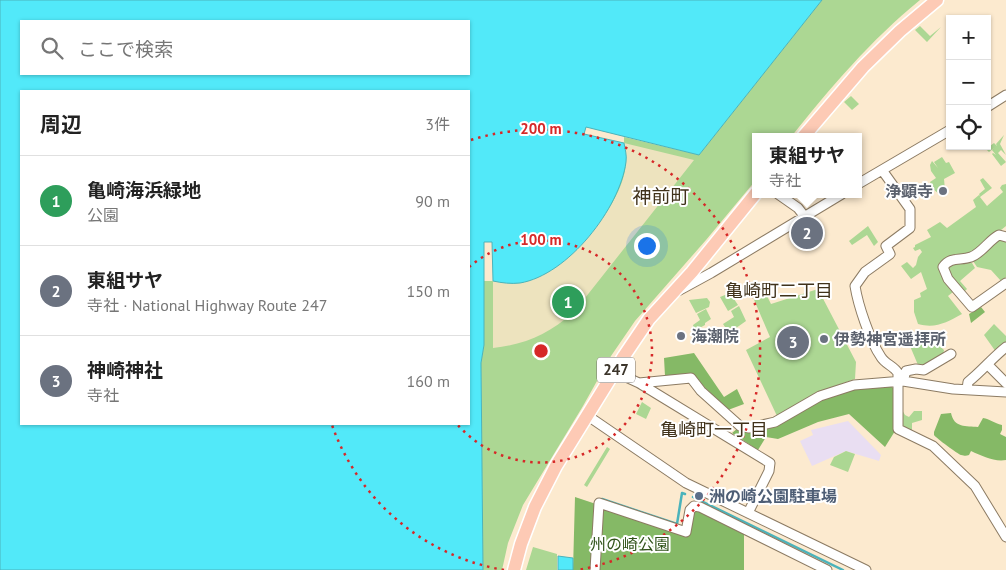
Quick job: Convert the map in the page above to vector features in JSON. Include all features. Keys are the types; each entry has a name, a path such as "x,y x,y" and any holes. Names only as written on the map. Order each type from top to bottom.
{"highway":[{"path":"806,133 863,67 900,30 937,0"},
{"name":"247","path":"514,570 521,544 535,507 556,466 645,325 752,198"}],"street":[{"path":"990,105 1006,95"},
{"path":"862,182 946,132"},
{"path":"882,170 910,209 910,228 886,246 890,254 864,272 855,286 873,343 882,359 898,373 901,381"},
{"path":"784,198 798,208 805,217"},
{"path":"671,295 836,198"},
{"path":"1006,236 999,235 971,257 952,259 946,262 943,267 948,279 972,307 1006,284"},
{"path":"967,389 968,382 1006,347"},
{"path":"951,354 924,370 906,371 901,381 898,429 933,446 975,486 1006,537"},
{"path":"988,365 1006,383"},
{"path":"615,372 639,383 770,463 769,471 748,512"},
{"path":"639,383 691,378 701,391 740,426 745,428 775,422 820,396 854,385 901,381 935,387 1006,392"},
{"path":"588,416 686,483 748,512 771,536 827,570"},
{"path":"595,570 599,503 686,532 690,510 696,506 771,536 866,570"}],"shaded area":[{"path":"848,421 881,455 879,461 846,451 812,466 800,441 813,435 811,430"}],"green space":[{"path":"822,0 920,0 884,32 852,65 794,133 752,133 752,185 635,321 611,356 523,505 508,543 502,570 483,570 481,363 484,345 484,281 493,281 583,243 602,220 624,143 624,137 699,155"},
{"path":"920,26 930,36 941,27 927,42 915,30"},
{"path":"851,96 859,104 852,110 844,102"},
{"path":"1004,135 1000,144 1006,155 1001,150 998,153 1006,162 1001,166 992,154 996,155 992,150 994,148 989,152 987,150 991,150 991,145 994,143 997,146 996,144"},
{"path":"942,157 946,163 949,162 955,173 944,179 945,190 939,194 933,189 930,182 936,178 931,171 930,165 932,161 938,168 934,162"},
{"path":"983,178 992,188 980,197 987,206 1003,192 1000,188 1006,184 1006,226 976,250 946,259 938,268 953,292 948,296 962,314 936,325 918,324 914,312 914,300 921,297 920,293 927,289 921,272 911,279 901,266 907,262 913,268 916,265 918,257 922,252 920,249 915,251 913,248 915,245 931,237 927,230 940,222 947,228 976,207 973,200 980,196 979,194 985,189 980,180"},
{"path":"868,226 878,242 874,246 867,235 852,245 849,241"},
{"path":"999,238 1006,242 1006,277 1001,281 991,270 977,267 973,261 981,256"},
{"path":"972,263 975,268 960,281 967,289 965,291 951,276 947,268 952,264"},
{"path":"760,282 771,304 818,289 856,362 855,379 814,394 777,416 746,350 770,337 749,288"},
{"path":"730,293 738,305 728,311 720,297"},
{"path":"707,298 710,302 709,307 696,313 689,300"},
{"path":"739,306 746,321 729,333 723,324 734,317 731,311"},
{"path":"981,307 985,312 971,323 969,314"},
{"path":"706,309 711,319 694,331 693,325 700,320 697,314"},
{"path":"994,324 1006,336 1006,343 996,352 984,335"},
{"path":"920,331 924,332 944,350 943,355 928,364 918,365 910,346 901,347"},
{"path":"694,353 724,397 737,389 744,404 728,410 691,374 665,376 664,358"},
{"path":"889,385 893,388 895,431 885,447 849,414 818,422 778,439 766,437 758,450 732,433 738,428 754,430 846,391 865,386"},
{"path":"642,402 651,408 646,419 636,414"},
{"path":"901,408 905,415 909,417 914,411 922,411 922,420 912,423 912,431 900,428"},
{"path":"951,413 958,424 965,426 978,427 983,418 1002,425 1000,434 1006,437 1006,460 984,457 971,451 969,455 961,455 936,437 934,432 941,414"},
{"path":"607,447 610,449 587,487 584,485"},
{"path":"846,451 855,454 848,472 830,465 834,457"},
{"name":"州の崎公園","path":"575,497 683,533 694,512 698,510 744,532 744,570 573,570"},
{"path":"533,547 557,554 557,570 526,570"}],"sand":[{"path":"624,143 694,160 574,312 546,332 527,341 493,348 493,281 520,283 537,277 573,252 605,215 616,195 624,176 626,152"}],"water":[{"path":"0,0 822,0 699,155 586,127 584,134 624,143 626,162 622,180 614,199 602,218 589,237 556,267 538,277 520,283 493,281 492,242 484,242 484,345 481,363 483,570 0,570"},
{"path":"558,556 573,558 573,570 558,570"}],"waterway":[{"path":"602,499 677,524 682,493 685,494"},
{"path":"693,497 843,570"}],"place":[{"name":"浄顕寺","path":"943,191"},
{"name":"東組サヤ","path":"807,233"},
{"name":"亀崎海浜緑地","path":"568,302"},
{"name":"海潮院","path":"681,336"},
{"name":"伊勢神宮遥拝所","path":"824,339"},
{"name":"神崎神社","path":"793,342"},
{"name":"洲の崎公園駐車場","path":"699,496"}],"district":[{"name":"神前町","path":"661,196"},
{"name":"亀崎町二丁目","path":"779,291"},
{"name":"亀崎町一丁目","path":"714,430"}]}
